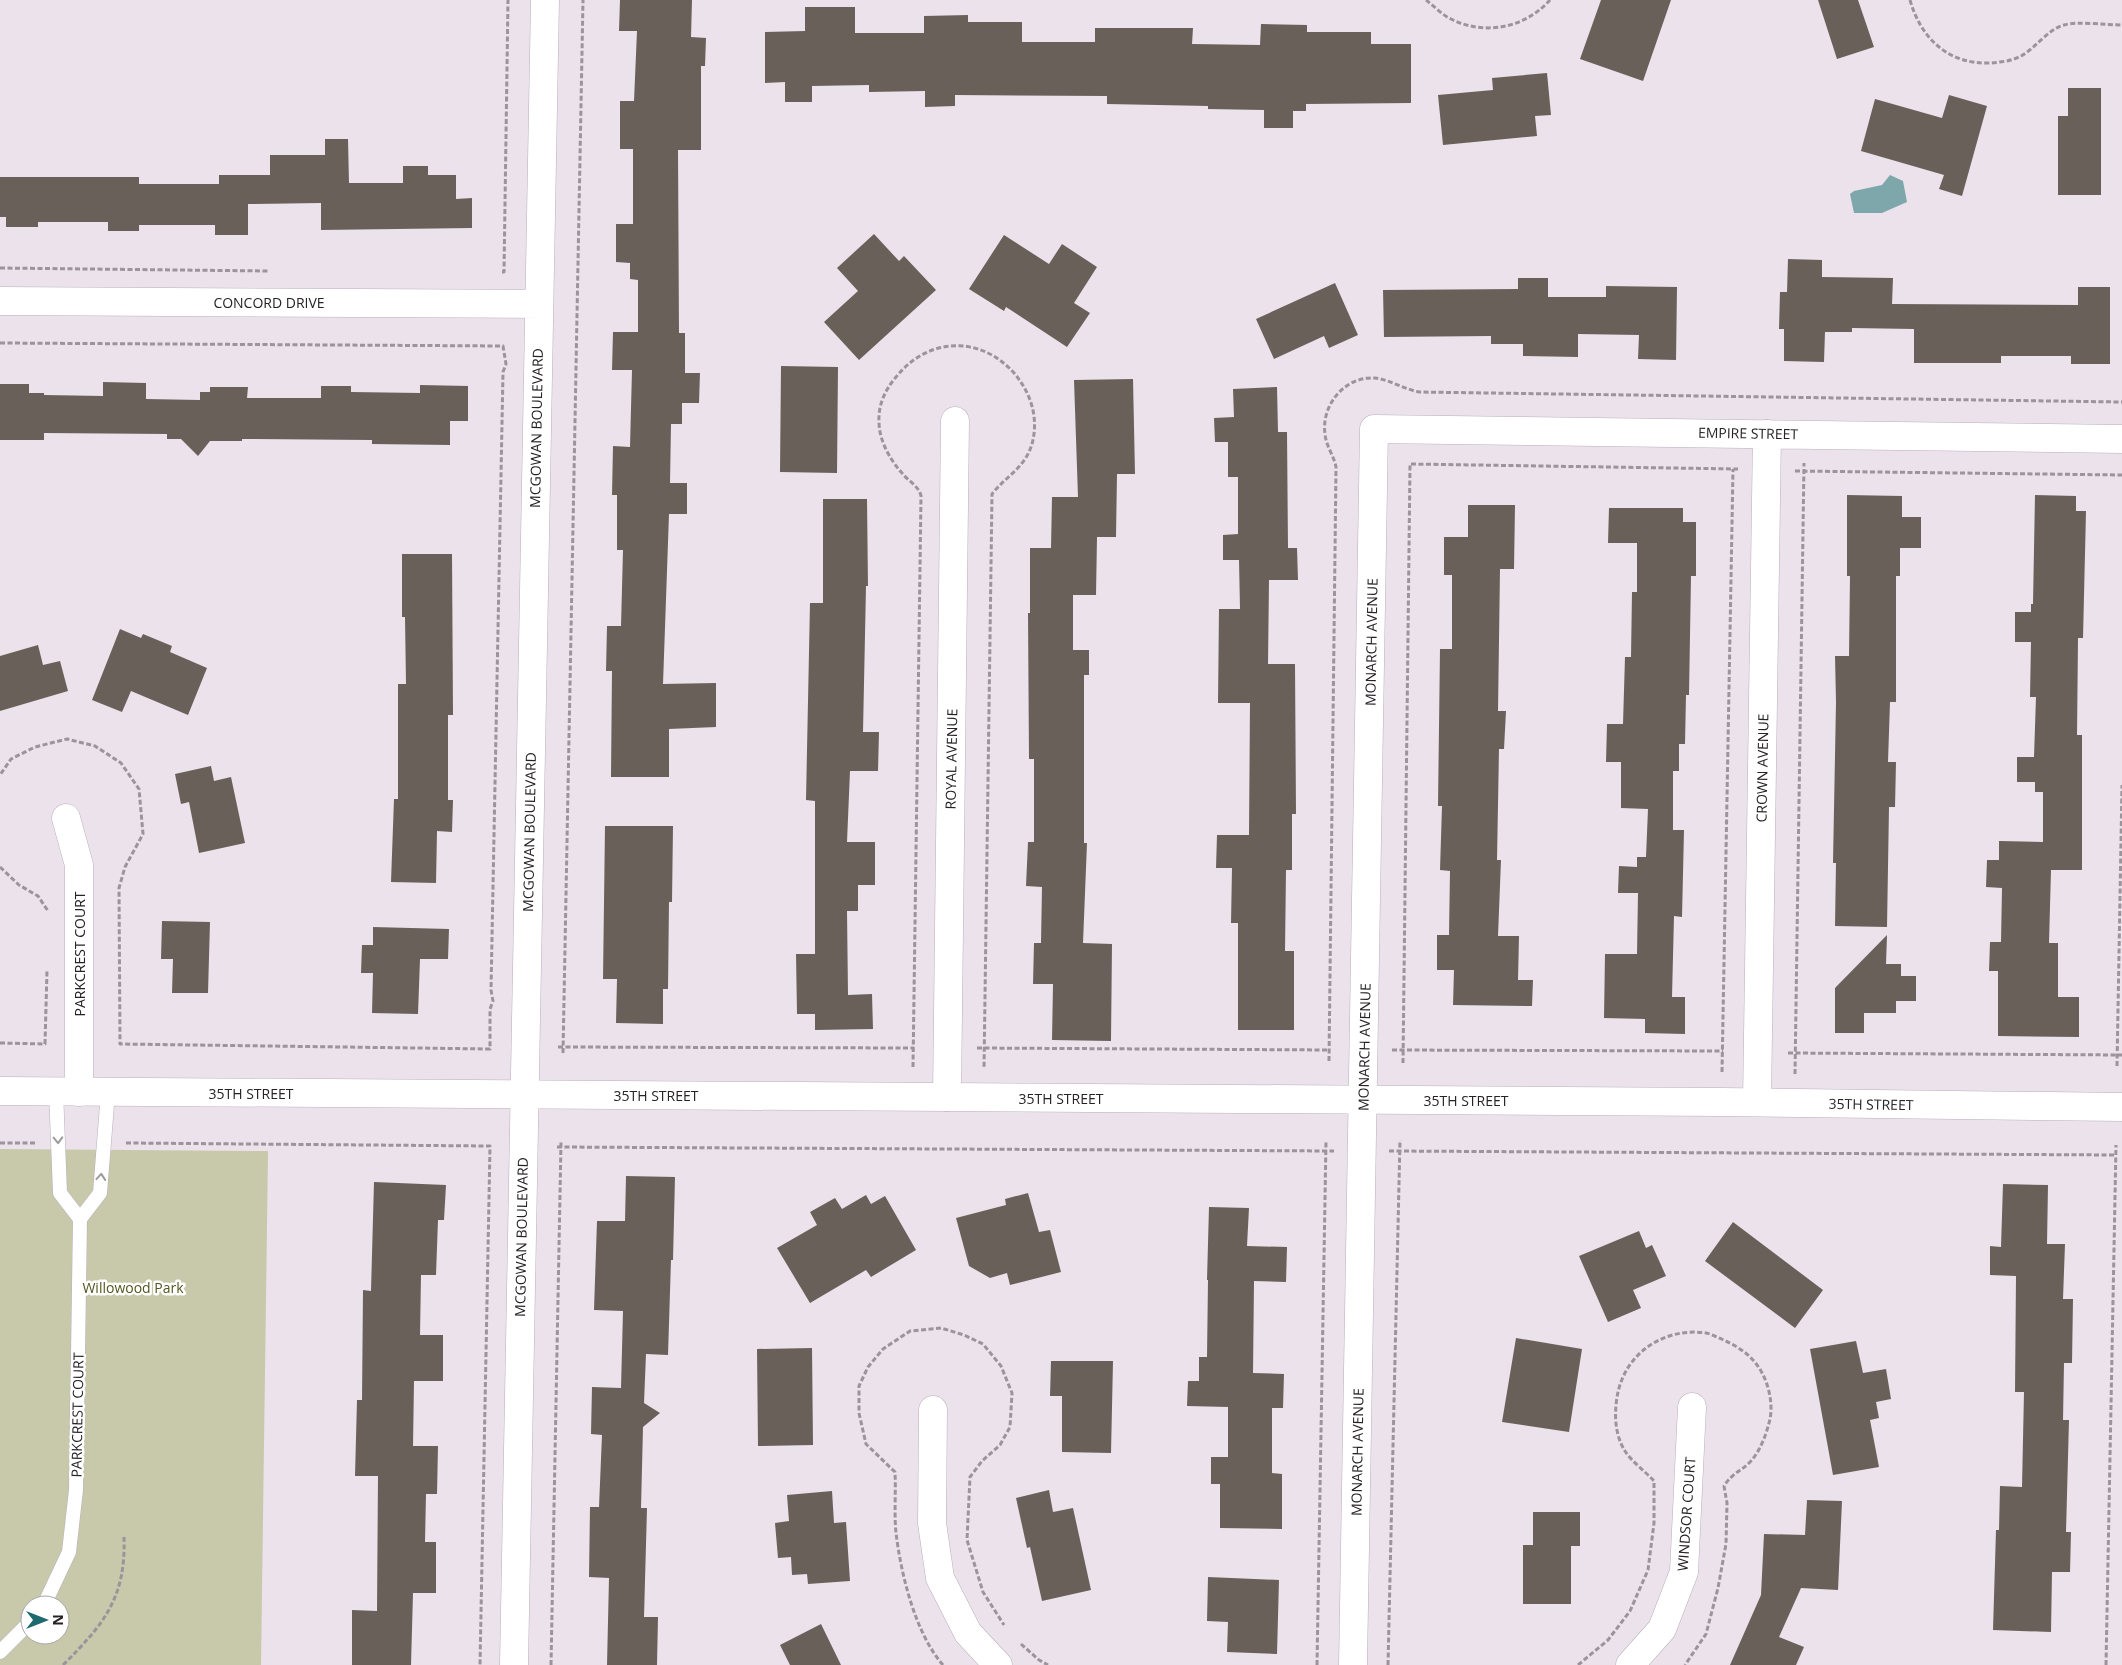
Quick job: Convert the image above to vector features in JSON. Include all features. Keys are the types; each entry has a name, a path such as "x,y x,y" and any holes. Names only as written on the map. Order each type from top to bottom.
{"street":[{"name":"MCGOWAN BOULEVARD","path":"514,1665 545,0"},
{"name":"CONCORD DRIVE","path":"0,301 539,304"},
{"name":"ROYAL AVENUE","path":"947,1097 955,421"},
{"name":"EMPIRE STREET","path":"1374,429 2122,440"},
{"name":"MONARCH AVENUE","path":"1353,1665 1374,429"},
{"name":"CROWN AVENUE","path":"1757,1102 1767,434"},
{"name":"PARKCREST COURT","path":"66,818 79,865 68,1092"},
{"name":"35TH STREET","path":"0,1091 1795,1102 2122,1107"},
{"name":"WINDSOR COURT","path":"1630,1665 1662,1629 1684,1572 1692,1407"},
{"path":"933,1410 932,1523 940,1578 968,1633 998,1665"}],"lane":[{"name":"PARKCREST COURT","path":"49,1595 69,1552 76,1490 80,1220 60,1193 58,1143 68,1092"},
{"path":"80,1220 100,1193 108,1092"},
{"path":"0,1652 20,1632"}],"path":[{"path":"494,272 504,272 508,0"},
{"path":"562,1053 560,1047 583,0"},
{"path":"1426,0 1457,22 1476,27 1496,28 1521,22 1539,11 1550,0"},
{"path":"1910,0 1920,27 1928,38 1950,54 1971,62 2003,62 2020,57 2065,24 2122,25"},
{"path":"0,268 277,271"},
{"path":"0,343 503,346 506,364 502,382 491,980 493,1000 490,1009 490,1049 120,1044 119,888 126,867 143,834 139,789 121,763 94,746 67,739 35,747 12,759 0,775"},
{"path":"1329,1061 1336,467 1328,448 1324,423 1330,404 1336,395 1346,387 1374,378 1419,392 2122,402"},
{"path":"1722,1102 1733,433"},
{"path":"1795,1102 1805,434"},
{"path":"1403,1063 1410,464 1740,469"},
{"path":"1794,471 2122,475"},
{"path":"2117,1066 2122,785"},
{"path":"0,867 19,885 38,896 48,910 48,920"},
{"path":"0,1043 45,1044 47,967"},
{"path":"560,1047 923,1048"},
{"path":"973,1048 1335,1050"},
{"path":"1390,1050 1728,1052"},
{"path":"1785,1053 2122,1055"},
{"path":"1317,1665 1326,1140"},
{"path":"1388,1665 1400,1140"},
{"path":"0,1143 58,1143"},
{"path":"104,1143 490,1146 480,1665"},
{"path":"2106,1665 2116,1145"},
{"path":"551,1665 560,1146 1337,1152"},
{"path":"1388,1151 2122,1157"},
{"path":"62,1665 93,1635 114,1602 125,1561 124,1537"}],"green space":[{"name":"Willowood Park","path":"0,1149 268,1151 261,1665 0,1665"}],"water":[{"path":"1890,175 1903,181 1907,202 1882,213 1854,213 1850,194 1854,191 1882,185"}],"building":[{"path":"620,0 692,0 691,37 706,38 705,66 701,66 701,150 678,150 679,333 685,333 685,373 700,373 699,403 682,403 682,424 671,424 670,483 687,483 687,514 669,514 663,684 716,683 716,727 669,729 669,777 611,777 612,671 606,671 607,626 621,626 623,550 617,550 617,495 612,495 613,446 630,447 632,370 612,370 613,332 638,332 638,280 630,279 630,263 616,262 616,224 633,224 633,149 620,149 620,101 634,101 637,31 619,31"},
{"path":"1601,0 1671,0 1643,81 1580,59"},
{"path":"1818,0 1858,0 1874,47 1837,59"},
{"path":"805,7 855,7 855,33 924,33 924,16 968,15 968,22 1022,22 1022,42 1095,42 1095,28 1193,28 1192,44 1260,45 1261,24 1307,25 1307,32 1371,32 1371,44 1411,44 1411,103 1306,104 1306,111 1293,111 1293,128 1264,128 1264,110 1208,109 1208,106 1107,104 1107,96 955,95 955,106 925,107 925,91 869,92 869,85 812,86 812,102 785,102 785,82 765,83 765,32 805,31"},
{"path":"1547,73 1551,115 1535,116 1537,136 1443,145 1438,95 1493,90 1492,78"},
{"path":"2068,88 2101,88 2101,195 2058,195 2058,116 2068,116"},
{"path":"1949,95 1987,106 1962,196 1939,189 1944,175 1861,151 1875,99 1942,118"},
{"path":"325,139 348,139 349,183 403,183 403,166 428,166 428,175 456,175 456,199 472,198 472,228 321,230 321,203 248,204 248,235 215,235 215,225 139,225 139,231 108,231 108,222 38,222 38,227 6,227 6,217 0,217 0,177 139,177 139,184 219,184 219,175 270,175 270,155 325,155"},
{"path":"874,234 899,261 904,256 936,290 859,360 824,322 858,291 837,268"},
{"path":"1004,235 1049,264 1062,244 1097,267 1074,303 1090,313 1067,347 1006,307 1004,311 969,289"},
{"path":"1788,259 1822,260 1822,277 1893,278 1892,304 2078,305 2078,287 2110,287 2110,364 2071,364 2071,356 2001,356 2001,363 1914,363 1914,329 1852,328 1852,332 1825,332 1824,362 1784,361 1784,329 1779,329 1780,292 1787,292"},
{"path":"1518,278 1548,278 1548,297 1606,297 1606,286 1677,287 1676,360 1638,359 1639,335 1578,334 1578,357 1523,356 1523,344 1491,344 1491,336 1384,337 1383,290 1518,289"},
{"path":"1335,283 1358,335 1329,348 1324,336 1274,359 1256,319"},
{"path":"781,366 838,367 837,473 780,472"},
{"path":"1133,379 1135,474 1117,474 1116,537 1097,537 1096,595 1073,595 1073,650 1089,650 1089,675 1084,675 1084,843 1087,843 1083,943 1112,944 1111,1041 1052,1040 1053,984 1033,984 1034,943 1041,943 1042,887 1026,886 1028,842 1034,842 1034,759 1029,759 1028,613 1030,613 1030,548 1051,548 1052,497 1078,497 1074,380"},
{"path":"103,382 146,383 146,399 200,400 200,392 210,392 210,387 248,387 247,398 321,398 321,386 351,386 351,392 420,393 420,385 468,386 468,421 450,421 450,445 372,444 372,440 242,439 242,441 210,441 198,456 181,439 167,439 167,434 44,433 44,440 0,440 0,384 29,384 29,393 44,393 44,395 103,396"},
{"path":"1277,387 1278,432 1287,432 1288,548 1297,548 1298,580 1269,580 1268,664 1295,664 1296,814 1292,814 1292,870 1286,870 1285,951 1294,951 1294,1030 1238,1030 1238,923 1231,923 1232,868 1216,868 1217,835 1249,835 1250,703 1218,703 1219,609 1240,609 1239,560 1223,560 1223,535 1238,534 1238,477 1228,477 1228,442 1215,442 1214,418 1234,417 1233,389"},
{"path":"1847,495 1902,496 1902,517 1921,517 1921,548 1900,548 1900,576 1896,576 1896,702 1890,702 1888,762 1896,762 1895,807 1889,807 1887,927 1835,926 1836,863 1833,863 1835,656 1849,656 1850,576 1847,576"},
{"path":"2035,495 2076,496 2076,511 2086,511 2083,638 2078,638 2077,735 2082,735 2082,870 2051,870 2049,943 2058,943 2058,997 2079,997 2079,1037 1998,1036 1998,971 1989,971 1990,942 2001,942 2002,888 1986,887 1987,860 1999,860 1999,841 2043,842 2043,792 2035,792 2035,782 2017,782 2017,757 2034,757 2036,697 2030,697 2031,642 2015,642 2015,612 2031,612 2031,604 2033,604"},
{"path":"823,499 867,499 868,586 866,586 863,732 879,732 878,771 850,771 847,842 875,842 875,885 858,885 858,911 847,911 848,995 872,994 873,1029 815,1030 815,1014 797,1014 796,954 815,954 815,801 806,800 810,603 823,603"},
{"path":"1468,505 1515,505 1514,569 1500,569 1498,711 1506,711 1504,749 1499,749 1497,860 1501,860 1498,936 1519,936 1518,980 1533,980 1532,1006 1453,1005 1454,970 1437,970 1437,935 1449,935 1450,871 1440,870 1442,806 1438,806 1440,649 1452,649 1452,575 1444,575 1444,537 1468,537"},
{"path":"1609,508 1683,508 1683,522 1696,522 1696,576 1691,576 1689,695 1686,695 1685,744 1679,744 1679,771 1673,771 1673,830 1684,830 1682,917 1674,916 1672,997 1685,997 1685,1034 1645,1033 1645,1019 1604,1018 1605,954 1637,954 1638,893 1618,893 1619,866 1637,867 1637,857 1646,857 1648,809 1621,808 1621,762 1606,762 1607,724 1623,724 1625,657 1631,657 1632,592 1637,592 1637,543 1608,543"},
{"path":"402,554 452,554 453,715 448,715 448,800 453,800 452,832 437,831 436,883 391,882 394,799 398,799 398,684 406,684 405,617 402,617"},
{"path":"120,629 141,638 143,634 172,646 170,652 207,668 188,715 131,691 122,712 92,700"},
{"path":"38,645 43,665 60,661 68,691 0,711 0,656"},
{"path":"211,766 214,781 231,777 245,843 199,853 189,802 181,804 175,774"},
{"path":"605,826 673,826 672,902 669,902 668,989 663,989 663,1024 616,1023 617,979 603,979"},
{"path":"162,921 210,922 208,993 172,993 173,959 161,959"},
{"path":"373,927 449,929 448,959 420,959 418,1014 372,1013 373,973 361,973 362,945 373,945"},
{"path":"1887,935 1886,964 1901,964 1901,976 1916,976 1916,1001 1896,1001 1896,1013 1864,1013 1864,1033 1835,1033 1835,988"},
{"path":"626,1176 675,1177 668,1355 646,1354 644,1403 660,1413 643,1427 641,1508 647,1508 644,1617 658,1617 657,1665 607,1665 609,1578 589,1577 590,1507 599,1507 602,1435 591,1434 592,1387 621,1388 623,1311 594,1310 597,1221 625,1221"},
{"path":"374,1182 446,1185 444,1220 438,1220 436,1275 421,1275 420,1335 443,1335 443,1381 414,1381 413,1446 438,1446 437,1494 426,1494 425,1542 436,1542 436,1593 413,1593 411,1665 352,1665 352,1610 377,1611 378,1476 355,1476 357,1400 362,1400 363,1290 371,1291"},
{"path":"2003,1184 2048,1185 2047,1244 2065,1244 2063,1299 2073,1299 2072,1363 2064,1363 2063,1420 2069,1420 2066,1532 2071,1532 2070,1572 2052,1572 2051,1632 1993,1630 1996,1530 1999,1530 2000,1486 2022,1487 2024,1392 2015,1392 2016,1276 1990,1275 1990,1246 2001,1247"},
{"path":"1028,1193 1039,1232 1050,1230 1061,1272 1010,1285 1007,1273 990,1278 969,1266 956,1218 1006,1205 1005,1199"},
{"path":"866,1195 871,1204 885,1196 916,1250 871,1277 866,1270 810,1303 777,1248 817,1225 810,1212 835,1198 842,1209"},
{"path":"1209,1207 1249,1208 1247,1246 1287,1247 1286,1282 1254,1281 1253,1373 1284,1374 1283,1408 1272,1408 1272,1473 1282,1474 1282,1529 1220,1528 1220,1484 1211,1484 1211,1457 1228,1457 1228,1407 1187,1406 1188,1381 1199,1381 1199,1357 1207,1357"},
{"path":"1733,1222 1823,1290 1795,1328 1705,1261"},
{"path":"1639,1231 1646,1248 1652,1245 1666,1276 1633,1290 1641,1308 1608,1322 1579,1256"},
{"path":"1516,1338 1582,1349 1569,1432 1502,1422"},
{"path":"1856,1341 1863,1373 1886,1369 1891,1399 1876,1402 1879,1418 1870,1420 1879,1467 1833,1475 1810,1349"},
{"path":"812,1348 813,1445 758,1446 757,1349"},
{"path":"1051,1361 1113,1361 1111,1453 1062,1452 1062,1396 1050,1396"},
{"path":"1049,1490 1053,1512 1073,1508 1091,1590 1042,1601 1030,1547 1027,1548 1016,1498"},
{"path":"832,1491 834,1523 846,1522 850,1581 808,1584 807,1574 792,1575 791,1557 778,1558 775,1523 789,1521 787,1495"},
{"path":"1807,1500 1842,1501 1838,1590 1801,1588 1779,1637 1804,1647 1796,1665 1730,1665 1761,1595 1764,1534 1805,1535"},
{"path":"1533,1512 1580,1512 1580,1546 1571,1546 1571,1604 1523,1604 1523,1545 1533,1545"},
{"path":"1208,1577 1279,1580 1277,1654 1227,1652 1228,1622 1207,1621"},
{"path":"821,1624 841,1665 790,1665 780,1645"}]}
